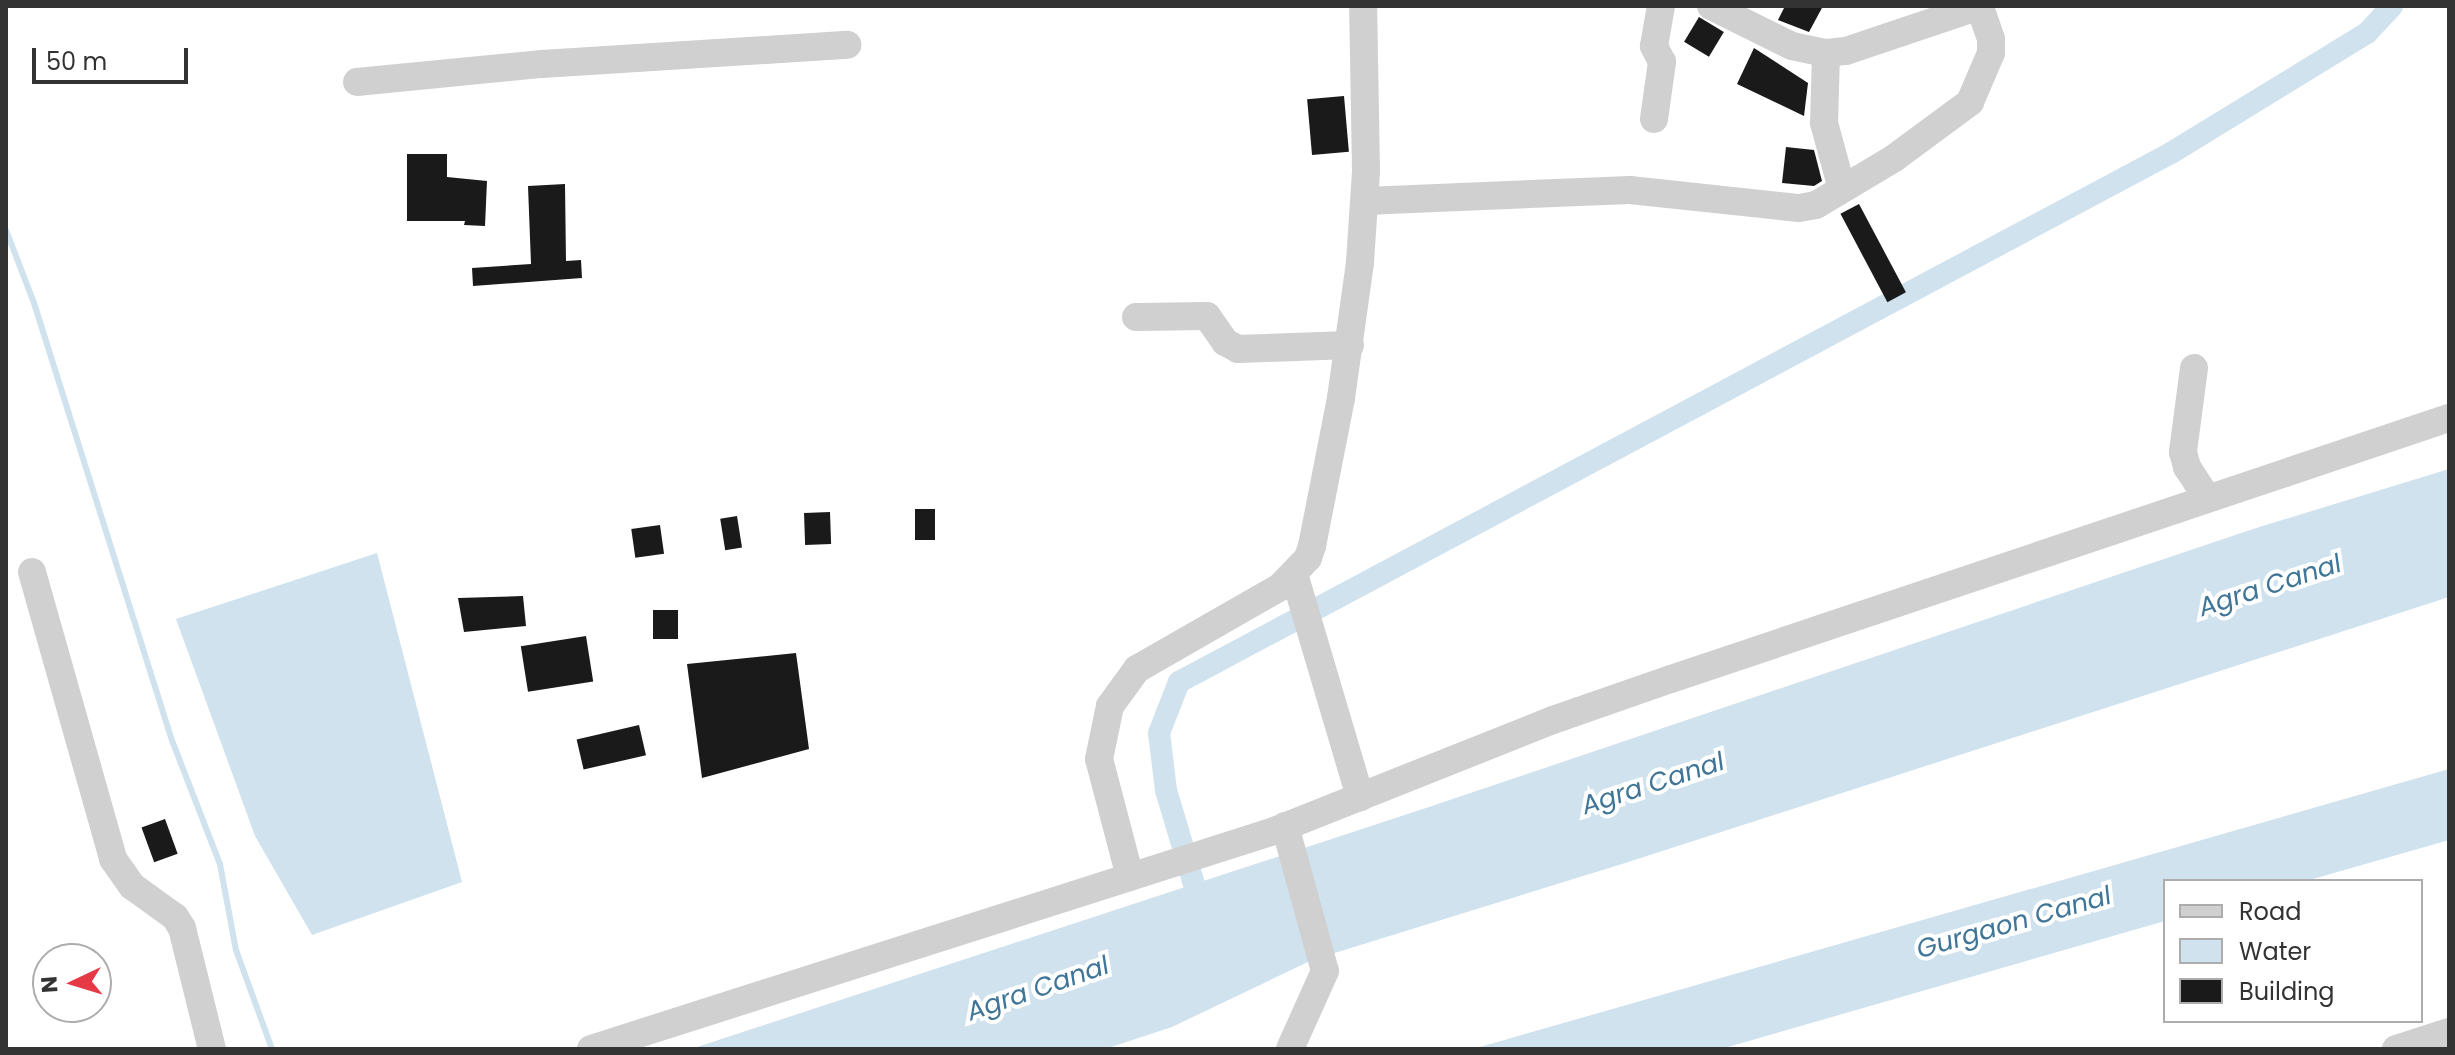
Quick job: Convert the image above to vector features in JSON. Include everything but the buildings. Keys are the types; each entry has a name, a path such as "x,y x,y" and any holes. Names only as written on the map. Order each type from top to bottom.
{"street":[{"path":"1130,877 1099,759 1110,706 1137,669 1280,587 1294,574 1312,546 1350,345 1365,201 1363,6"},
{"path":"1654,119 1662,62 1654,46 1661,6"},
{"path":"1365,201 1630,190 1799,208 1816,205 1930,134 1970,102 1991,53 1991,39 1980,6 1846,51 1826,53 1792,46 1711,6"},
{"path":"357,82 528,65 847,45"},
{"path":"1826,53 1824,123 1842,189"},
{"path":"1136,317 1207,316 1225,342 1238,349 1350,345"},
{"path":"2194,368 2187,404 2184,460 2207,498"},
{"path":"591,1049 1194,857 1285,826 1656,684 2449,418"},
{"path":"32,572 113,859 132,886 175,917 182,928 212,1049"},
{"path":"1294,574 1360,797"},
{"path":"1285,826 1325,971 1290,1049"},
{"path":"2396,1049 2449,1032"}],"water":[{"name":"Agra Canal","path":"2449,469 2449,597 1622,864 1312,960 1172,1027 1105,1049 691,1049 1432,806 2253,529"},
{"path":"377,553 462,882 312,935 255,836 176,619"},
{"name":"Gurgaon Canal","path":"2449,769 2449,840 2313,879 2163,879 2163,922 1721,1049 1473,1049"}],"waterway":[{"path":"1202,911 1166,790 1159,733 1179,682 2171,153 2367,33 2392,6"},
{"path":"6,230 34,303 173,743 220,864 236,950 272,1049"}]}
